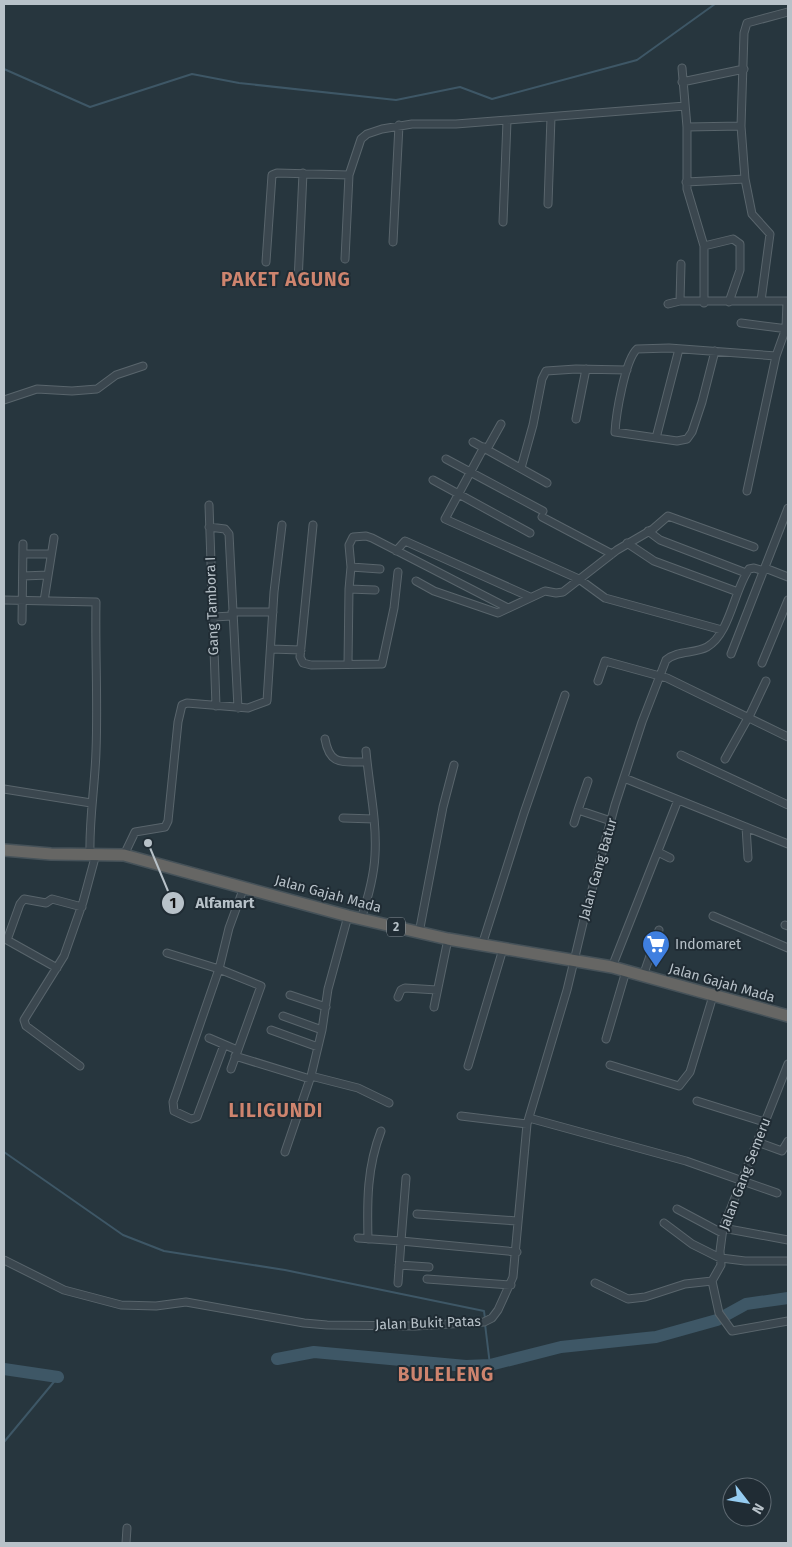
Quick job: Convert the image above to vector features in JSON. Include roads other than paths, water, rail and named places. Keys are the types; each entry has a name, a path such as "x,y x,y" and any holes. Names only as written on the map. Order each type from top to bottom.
{"highway":[{"name":"Jalan Gajah Mada","path":"4,850 124,855 348,916 448,939 612,967 788,1016"}],"street":[{"path":"761,301 770,234 752,214 745,179 741,126 744,33 747,23 788,12"},
{"path":"682,68 687,127 686,182 689,204 699,225 704,246 704,302"},
{"path":"682,82 744,68"},
{"path":"345,259 348,175 364,136 382,128 399,125 507,121 684,106"},
{"path":"548,204 551,117"},
{"path":"503,222 507,121"},
{"path":"393,242 399,125"},
{"path":"687,127 741,126"},
{"path":"266,262 271,177 277,173 348,175"},
{"path":"298,282 304,173"},
{"path":"686,182 745,179"},
{"path":"704,246 733,239 740,244 740,270 729,302"},
{"path":"680,301 681,264"},
{"path":"668,304 680,301 787,301 787,329 776,356 747,490"},
{"path":"741,323 787,329"},
{"path":"715,351 702,402 690,435 684,441 615,432 627,370 632,355 637,349 679,349 715,351 776,356"},
{"path":"656,438 679,349"},
{"path":"4,400 37,388 72,391 97,389 116,375 143,366"},
{"path":"521,468 533,425 544,373 550,369 627,370"},
{"path":"576,420 586,369"},
{"path":"501,424 470,472 445,519 579,579 605,598 722,630 746,574 754,568 788,577"},
{"path":"473,442 547,483"},
{"path":"446,459 612,554"},
{"path":"433,480 530,532"},
{"name":"Gang Tambora I","path":"209,505 216,706"},
{"path":"731,654 788,508"},
{"path":"416,581 434,591 498,613 545,590 556,593 563,592 627,543 670,516 754,547"},
{"path":"124,855 135,832 163,828 168,821 181,706 187,703 238,708 257,706 267,701 273,612 282,524"},
{"path":"313,525 301,650 301,660 306,664 382,664 394,608 398,572"},
{"path":"209,527 225,529 230,534 232,614 238,708"},
{"path":"648,531 660,540 746,574"},
{"path":"348,664 351,567 349,545 353,537 366,536 372,538 508,608"},
{"path":"44,601 54,538"},
{"path":"396,552 405,541 530,596"},
{"path":"627,543 654,561 738,592"},
{"path":"22,621 23,544"},
{"path":"22,554 51,554"},
{"path":"351,567 380,569"},
{"path":"22,576 48,575"},
{"path":"349,589 375,590"},
{"path":"4,600 96,602 97,717 95,775 91,803 93,854 82,907 64,956 25,1017 24,1023 80,1066"},
{"path":"762,663 788,600"},
{"path":"213,618 232,614 273,612"},
{"name":"Jalan Gang Batur","path":"574,960 624,778 665,662 673,655 708,647 722,630"},
{"path":"271,649 301,650"},
{"path":"598,681 605,661 660,675 788,737"},
{"path":"725,759 766,681"},
{"path":"482,945 524,813 566,695"},
{"path":"325,739 328,753 334,759 367,762"},
{"path":"361,919 369,893 374,862 374,819 366,751"},
{"path":"681,756 788,805"},
{"path":"419,932 443,807 454,765"},
{"path":"624,778 746,828 788,842"},
{"path":"574,822 588,781"},
{"path":"4,789 91,803"},
{"path":"612,967 678,800"},
{"path":"578,810 612,821"},
{"path":"343,818 374,819"},
{"path":"746,828 748,858"},
{"path":"658,852 670,858"},
{"path":"224,1045 197,1117 191,1119 174,1111 173,1102 220,969 229,928 244,887"},
{"path":"57,968 5,943 20,904 24,899 46,904 52,899 82,907"},
{"path":"285,1152 310,1077 348,916"},
{"path":"713,916 788,948"},
{"path":"643,976 658,930"},
{"path":"434,1007 448,939"},
{"path":"468,1066 502,959 503,949"},
{"path":"167,952 220,969 261,986 230,1069"},
{"name":"Jalan Bukit Patas","path":"4,1260 64,1290 121,1305 156,1306 186,1302 298,1322 327,1325 415,1326 486,1321 498,1310 511,1285 516,1268 517,1221 528,1121 562,1009 574,960"},
{"path":"606,1039 626,971"},
{"path":"398,997 405,988 437,990"},
{"path":"290,996 326,1007"},
{"path":"610,1065 679,1086 690,1072 713,996"},
{"path":"283,1016 322,1030"},
{"path":"272,1030 318,1047"},
{"path":"209,1038 236,1053 310,1077 358,1088 389,1103"},
{"name":"Jalan Gang Semeru","path":"712,1281 721,1258 722,1230 788,1064"},
{"path":"697,1101 764,1122"},
{"path":"461,1116 528,1121 640,1148 777,1193"},
{"path":"368,1239 367,1187 372,1154 381,1131"},
{"path":"757,1142 779,1151 784,1149 788,1141"},
{"path":"398,1283 406,1178"},
{"path":"677,1209 722,1230 788,1240"},
{"path":"417,1214 517,1221"},
{"path":"664,1223 692,1244 721,1258 745,1261 788,1260"},
{"path":"358,1238 517,1252"},
{"path":"399,1265 429,1267"},
{"path":"427,1279 511,1285"},
{"path":"595,1283 628,1299 645,1297 685,1284 712,1281 719,1313 731,1330 737,1332 788,1321"},
{"path":"126,1543 127,1528"}],"waterway":[{"path":"4,69 90,107 192,74 239,83 396,100 460,87 492,99 637,60 715,4"},
{"path":"4,1152 123,1235 164,1251 285,1270 484,1311 485,1319"},
{"path":"277,1359 314,1352 466,1366 490,1365 561,1347 656,1337 717,1320 746,1304 788,1298"},
{"path":"485,1324 490,1365"},
{"path":"4,1369 58,1377"},
{"path":"4,1442 58,1377"}],"place":[{"name":"Alfamart","path":"148,843"},
{"name":"Indomaret","path":"656,968"}],"district":[{"name":"PAKET AGUNG","path":"286,279"},
{"name":"LILIGUNDI","path":"276,1110"},
{"name":"BULELENG","path":"446,1374"}]}
